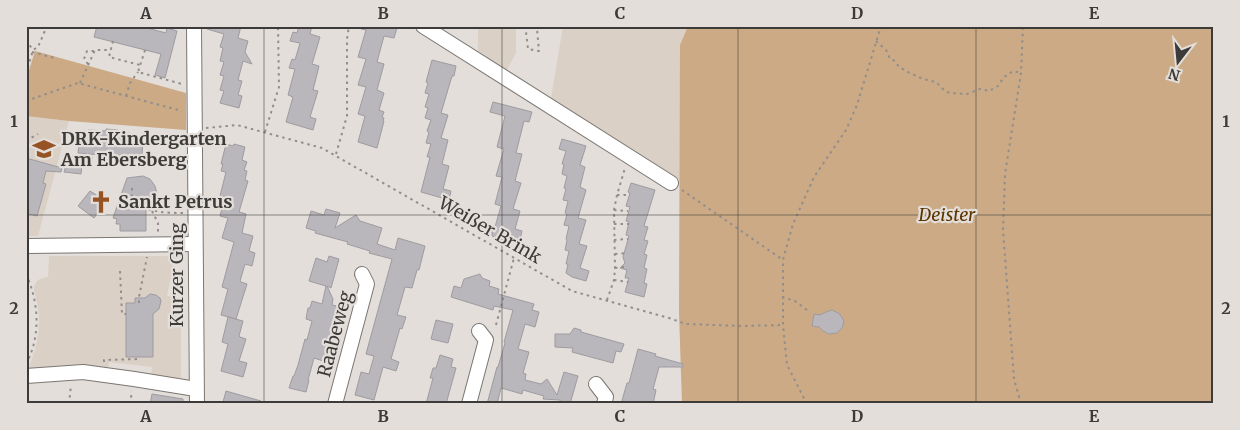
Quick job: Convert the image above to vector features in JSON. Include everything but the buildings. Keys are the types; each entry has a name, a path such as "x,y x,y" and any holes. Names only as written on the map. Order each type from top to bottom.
{"street":[{"name":"Kurzer Ging","path":"194,26 197,404"},
{"path":"424,26 671,183"},
{"path":"26,246 195,244"},
{"name":"Raabeweg","path":"335,404 367,284 362,274"},
{"path":"469,404 486,340 479,331"},
{"path":"26,376 83,372 196,390"},
{"path":"596,384 606,397 604,404"}],"path":[{"path":"26,74 33,51 38,48 46,26"},
{"path":"265,132 279,87 278,26"},
{"path":"335,156 347,116 347,39 349,26"},
{"path":"527,26 528,49 539,51 538,26"},
{"path":"807,404 787,365 783,325 783,260 793,224 814,177 846,130 857,106 881,26"},
{"path":"1021,404 1014,379 1003,230 1005,174 1021,73 1023,26"},
{"path":"26,40 33,51 55,58"},
{"path":"113,41 109,56 140,65"},
{"path":"876,41 886,50 890,59 899,67 923,80 936,82 945,91 950,93 967,94 980,89 990,90 998,86 1004,77 1013,71 1021,73"},
{"path":"88,64 84,60 87,51 110,50"},
{"path":"126,96 130,83 138,72 144,50"},
{"path":"26,100 80,83 94,52"},
{"path":"138,72 187,86"},
{"name":"Weißer Brink","path":"80,83 126,96 195,122 237,125 322,148 572,290 686,324 783,325"},
{"path":"26,141 38,134"},
{"path":"26,136 30,138"},
{"path":"70,156 84,159 100,156 121,158 120,161 155,164 170,155"},
{"path":"607,300 614,280 615,268 614,210 629,156"},
{"path":"671,183 783,260"},
{"path":"132,188 132,198 136,205 162,213 188,213"},
{"path":"617,195 629,195"},
{"path":"132,210 136,205"},
{"path":"614,210 628,211"},
{"path":"152,211 158,223 158,237"},
{"path":"614,224 629,224"},
{"path":"614,240 628,238"},
{"path":"615,254 628,253"},
{"path":"139,303 148,255"},
{"path":"496,325 514,258"},
{"path":"615,268 624,267"},
{"path":"120,271 122,314 126,314"},
{"path":"26,274 35,304 37,324 34,341 26,364"},
{"path":"614,280 628,282"},
{"path":"782,297 795,301 806,310"},
{"path":"102,374 104,360 140,359"},
{"path":"69,373 71,384 69,404"}],"shaded area":[{"path":"478,26 516,26 516,53 507,70 478,51"},
{"path":"563,26 688,26 680,45 680,181 551,98"},
{"name":"DRK-Kindergarten Am Ebersberg","path":"26,116 69,121 38,236 26,236"},
{"path":"49,256 175,256 167,296 181,298 181,383 151,376 152,367 109,362 108,371 30,371 29,367 35,350 39,320 34,286 38,280 48,277"}],"green space":[{"name":"Deister","path":"688,26 1214,26 1214,404 682,404 679,312 680,45"},
{"path":"35,51 186,93 186,130 26,116 26,80"}],"place":[{"name":"DRK-Kindergarten Am Ebersberg","path":"44,149"},
{"name":"Sankt Petrus","path":"101,202"}]}
